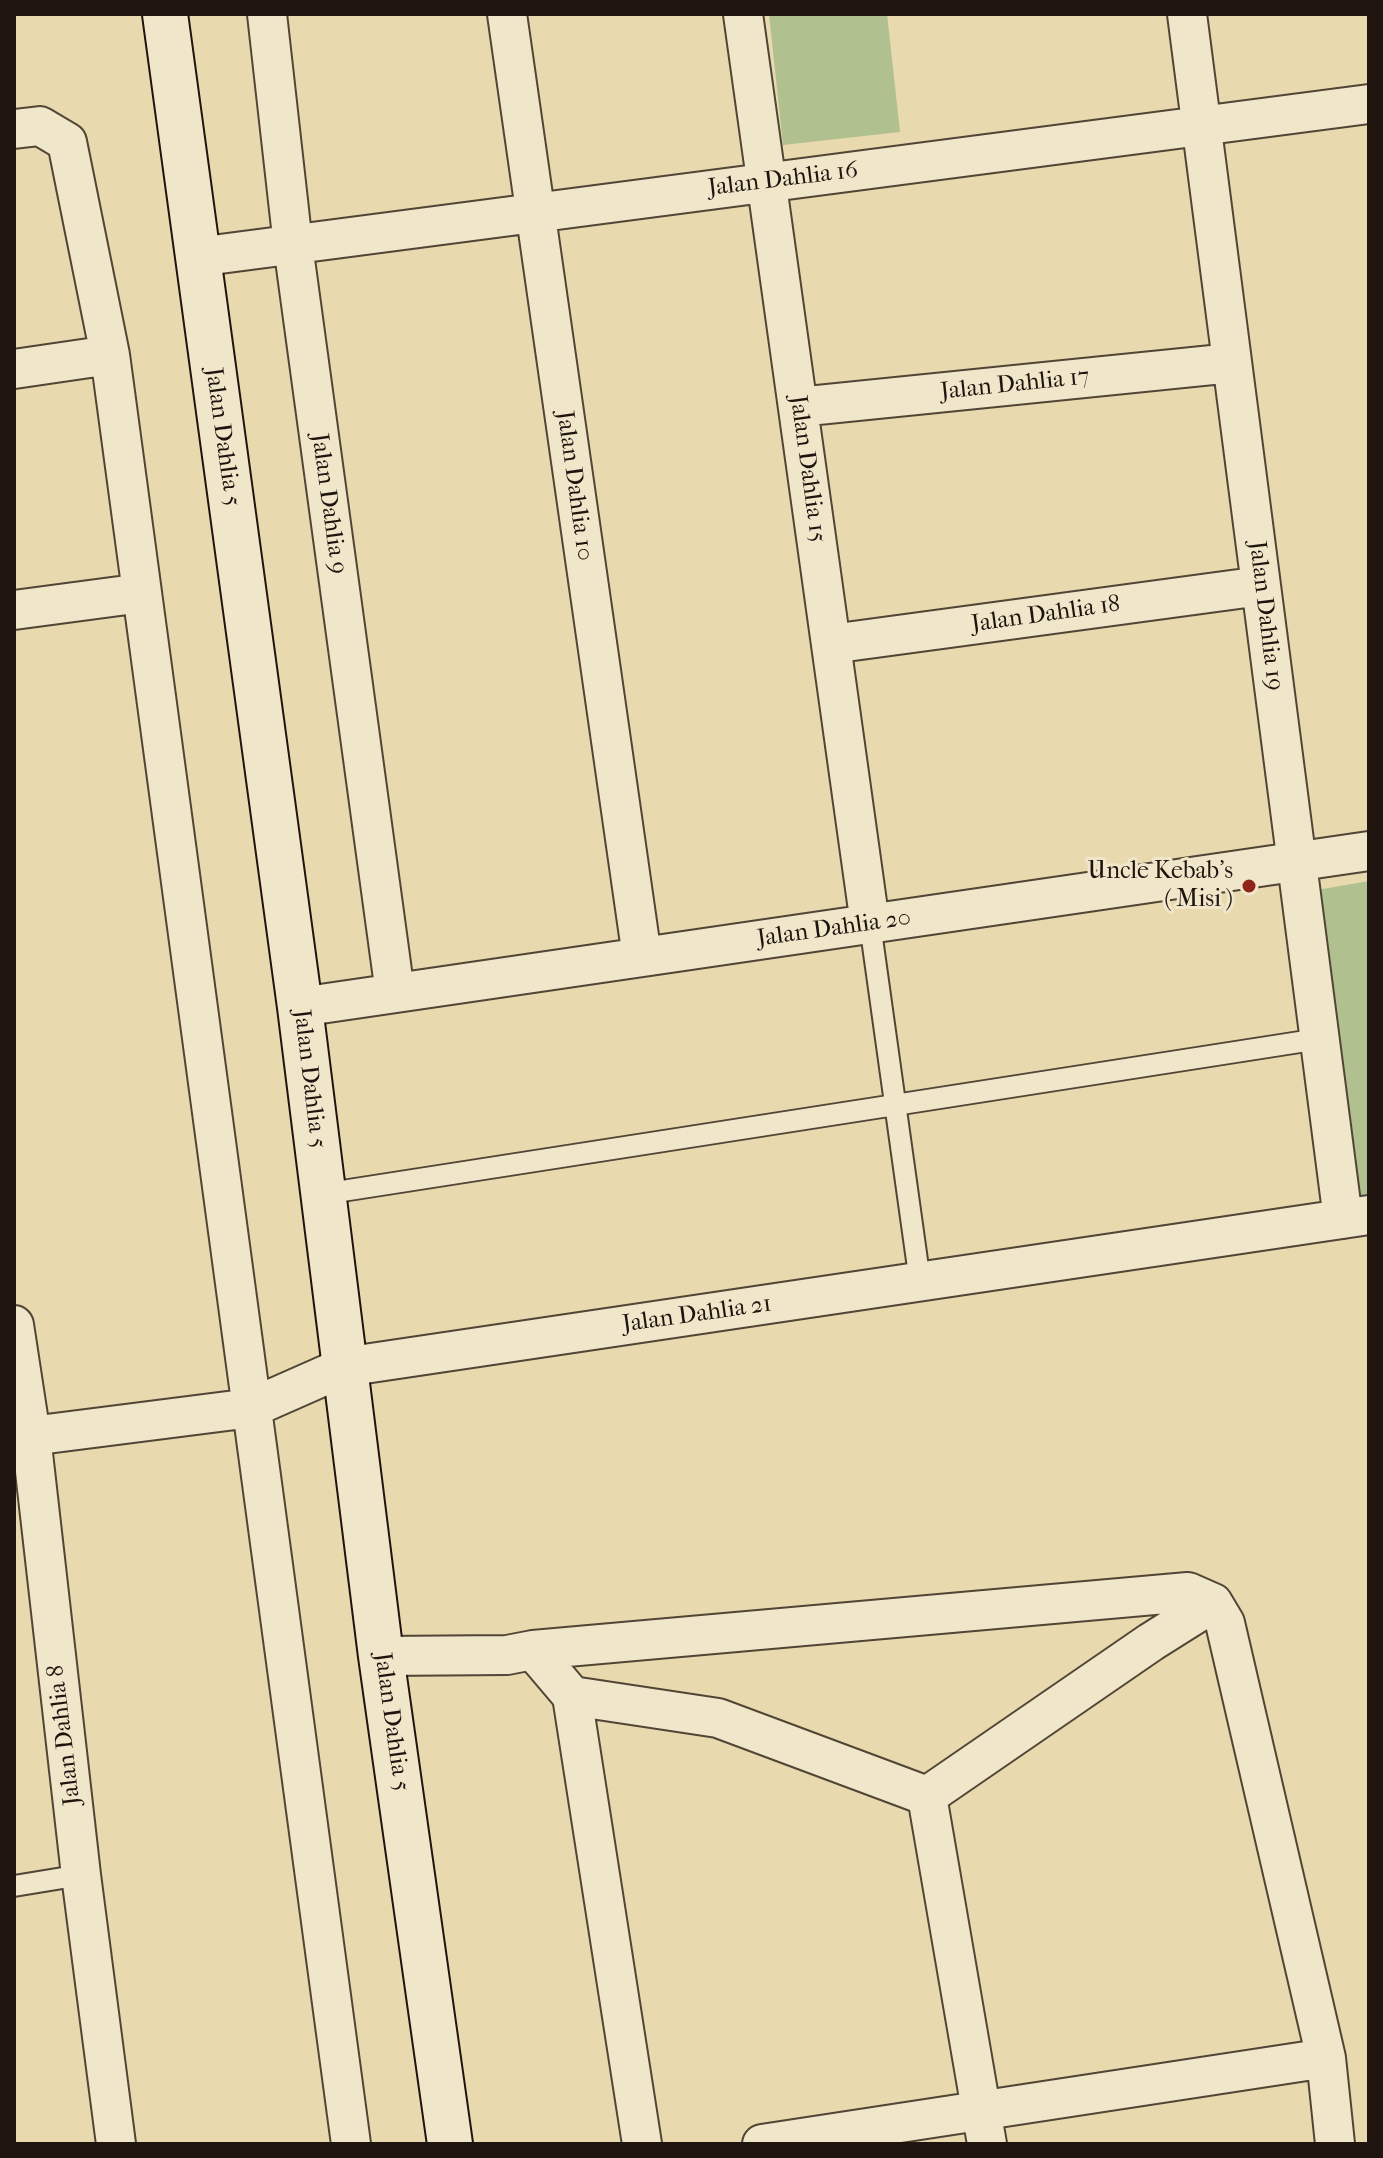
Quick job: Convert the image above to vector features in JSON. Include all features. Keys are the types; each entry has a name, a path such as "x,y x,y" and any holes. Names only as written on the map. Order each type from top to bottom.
{"street":[{"name":"Jalan Dahlia 5","path":"165,14 300,1007 381,1656 450,2144"},
{"name":"Jalan Dahlia 9","path":"267,14 293,245 395,993"},
{"name":"Jalan Dahlia 10","path":"507,14 642,957"},
{"name":"Jalan Dahlia 15","path":"743,14 870,924"},
{"name":"Jalan Dahlia 19","path":"1187,14 1319,1039 1356,1217"},
{"name":"Jalan Dahlia 16","path":"197,257 1369,104"},
{"path":"14,129 40,126 67,142 110,355 351,2144"},
{"path":"14,369 110,355"},
{"name":"Jalan Dahlia 17","path":"798,407 1232,363"},
{"name":"Jalan Dahlia 18","path":"831,644 1261,586"},
{"path":"14,610 142,593"},
{"name":"Jalan Dahlia 20","path":"300,1007 1369,851"},
{"name":"Jalan Dahlia 21","path":"31,1436 251,1408 344,1367 1356,1217"},
{"name":"Jalan Dahlia 8","path":"14,1325 31,1436 81,1875 116,2144"},
{"path":"381,1656 507,1655 533,1650 1188,1592 1213,1603 1225,1623 1326,2058 1335,2144"},
{"path":"927,1796 1213,1603"},
{"path":"533,1650 572,1696 642,2144"},
{"path":"572,1696 718,1718 927,1796"},
{"path":"927,1796 985,2127"},
{"path":"762,2144 985,2127 1326,2058"}],"lane":[{"path":"870,924 920,1282"},
{"path":"323,1194 1319,1039"},
{"path":"14,1886 81,1875"}],"green space":[{"path":"769,14 887,14 900,132 783,145"},
{"path":"1369,881 1369,1198 1352,1192 1311,891"}],"place":[{"name":"Uncle Kebab’s ( Misi )","path":"1249,886"}]}
